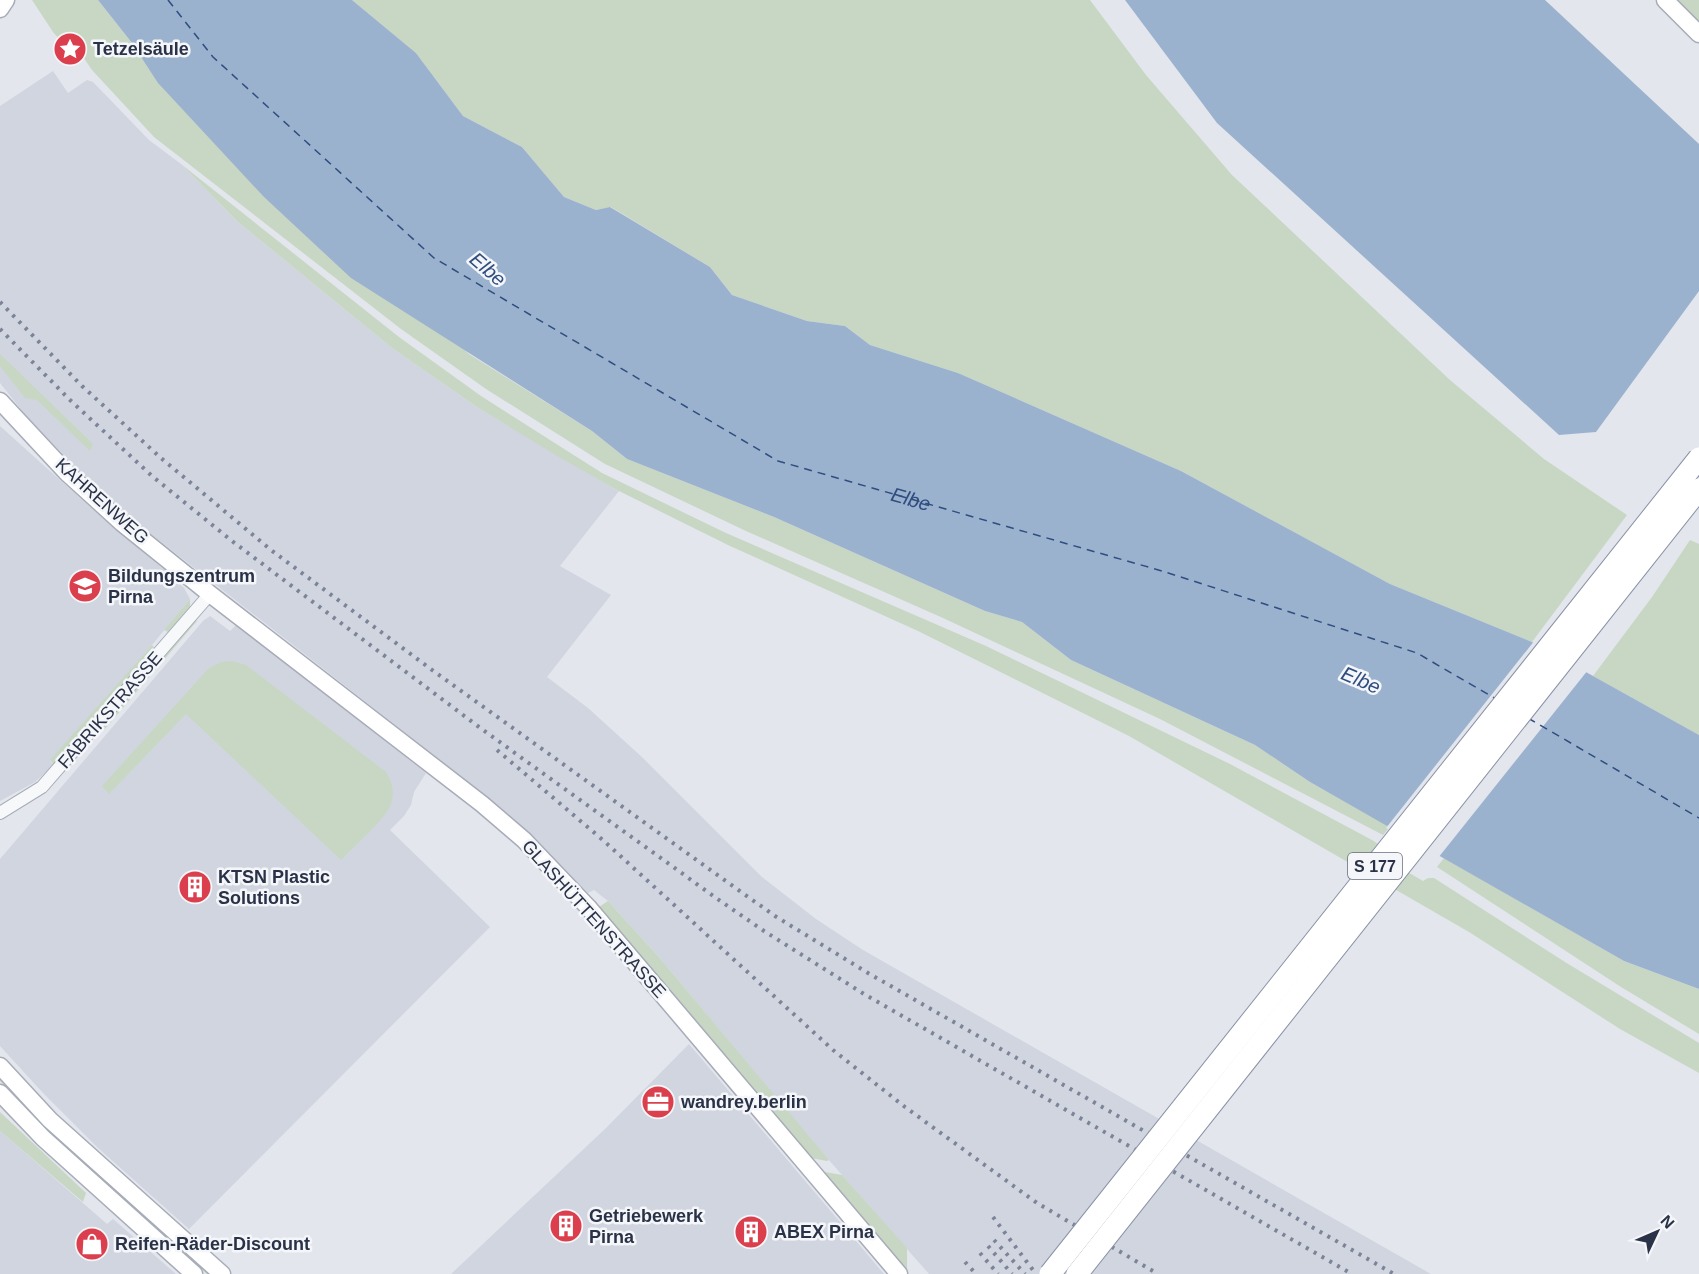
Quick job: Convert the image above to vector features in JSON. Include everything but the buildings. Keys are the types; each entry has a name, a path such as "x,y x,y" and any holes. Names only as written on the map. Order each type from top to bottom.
{"highway":[{"name":"S 177","path":"1050,1274 1699,458"},
{"name":"S 177","path":"1077,1274 1699,489"}],"street":[{"path":"0,9 6,0"},
{"path":"1665,0 1699,34"},
{"name":"KAHRENWEG","path":"0,401 67,473 94,498 210,594"},
{"name":"FABRIKSTRASSE","path":"0,813 42,788 210,594"},
{"name":"GLASHÜTTENSTRASSE","path":"210,594 482,804 524,840 588,907 899,1274"},
{"path":"0,1066 50,1120 222,1274"},
{"path":"0,1093 43,1138 194,1274"}],"shaded area":[{"path":"53,71 68,93 87,80 93,82 149,140 181,164 238,222 392,348 477,407 619,491 560,566 611,595 547,677 588,708 643,758 762,877 816,919 863,950 1431,1274 929,1274 814,1143 658,956 608,901 594,890 588,893 527,833 440,760 124,513 79,471 27,417 0,383 0,106"},
{"path":"0,426 169,574 184,588 190,599 50,761 54,765 35,782 0,801"},
{"path":"210,616 230,631 236,625 426,773 414,792 411,805 390,830 490,927 189,1229 98,1148 0,1046 0,859 203,621"},
{"path":"689,1044 884,1274 451,1274 606,1128"},
{"path":"0,1131 107,1224 113,1219 176,1274 0,1274"}],"green space":[{"path":"32,0 98,0 132,43 469,354 592,431 627,459 774,517 985,611 1022,622 1071,660 1255,745 1310,782 1390,827 1383,835 1160,719 943,618 746,531 605,464 486,389 401,329 154,137 92,70 73,42 66,47"},
{"path":"352,0 1090,0 1146,75 1232,175 1450,380 1544,459 1627,515 1532,642 1390,584 1181,471 958,373 870,345 845,326 807,321 732,295 710,267 611,207 596,210 564,197 522,147 463,116 416,53"},
{"path":"1677,0 1699,0 1699,21"},
{"path":"181,164 399,337 481,396 602,473 726,533 986,646 1230,764 1372,840 1378,844 1375,853 1423,881 1434,878 1565,962 1699,1043 1699,1073 1620,1029 1469,932 1129,736 918,631 730,546 619,491 559,457 477,407 392,348 238,222"},
{"path":"0,354 93,444 90,451 37,400 25,398 0,366"},
{"path":"1690,540 1699,544 1699,735 1593,676 1652,597"},
{"path":"190,599 190,607 168,632 164,630"},
{"path":"194,621 197,621 104,730 102,728"},
{"path":"152,645 155,649 54,765 50,760"},
{"path":"232,661 246,665 386,772 393,795 388,810 341,860 186,714 109,794 102,786 209,668 221,662"},
{"path":"1444,858 1624,961 1699,989 1699,1034 1621,987 1437,867"},
{"path":"608,901 658,956 829,1160 811,1158 599,907"},
{"path":"0,1076 211,1274 207,1274 75,1156 24,1107 0,1081"},
{"path":"0,1112 86,1193 83,1202 0,1131"},
{"path":"825,1172 842,1175 907,1248 907,1272 824,1174"}],"water":[{"name":"Elbe","path":"98,0 352,0 416,53 463,116 522,147 564,197 596,210 610,207 710,267 732,295 807,321 845,326 870,345 958,373 1181,471 1390,584 1532,642 1699,735 1699,989 1624,961 1310,782 1255,745 1071,660 1022,622 985,611 774,517 627,459 592,431 351,278 264,197 158,83 132,43"},
{"path":"1125,0 1545,0 1699,144 1699,291 1596,432 1559,435 1217,123"}],"pier":[{"path":"1535,640 1588,670 1438,858 1386,828"}],"ferry route":[{"path":"168,0 213,57 434,258 778,461 1162,571 1417,653 1496,699"},
{"path":"1528,718 1699,818"}],"railway":[{"path":"0,302 82,386 161,458 271,550 428,667 775,916 868,973 1394,1274"},
{"path":"0,329 70,400 152,476 232,541 483,730 719,900 864,994 1352,1274"},
{"path":"497,750 604,841 833,1050 905,1107 1037,1203 1158,1274"},
{"path":"993,1217 1036,1274"},
{"path":"994,1240 1025,1274"},
{"path":"988,1246 1012,1274"},
{"path":"980,1253 998,1274"},
{"path":"965,1262 976,1274"}],"place":[{"name":"Tetzelsäule","path":"70,49"},
{"name":"Bildungszentrum Pirna","path":"85,586"},
{"name":"KTSN Plastic Solutions","path":"195,887"},
{"name":"wandrey.berlin","path":"658,1102"},
{"name":"Getriebewerk Pirna","path":"566,1226"},
{"name":"ABEX Pirna","path":"751,1232"},
{"name":"Reifen-Räder-Discount","path":"92,1244"}]}
